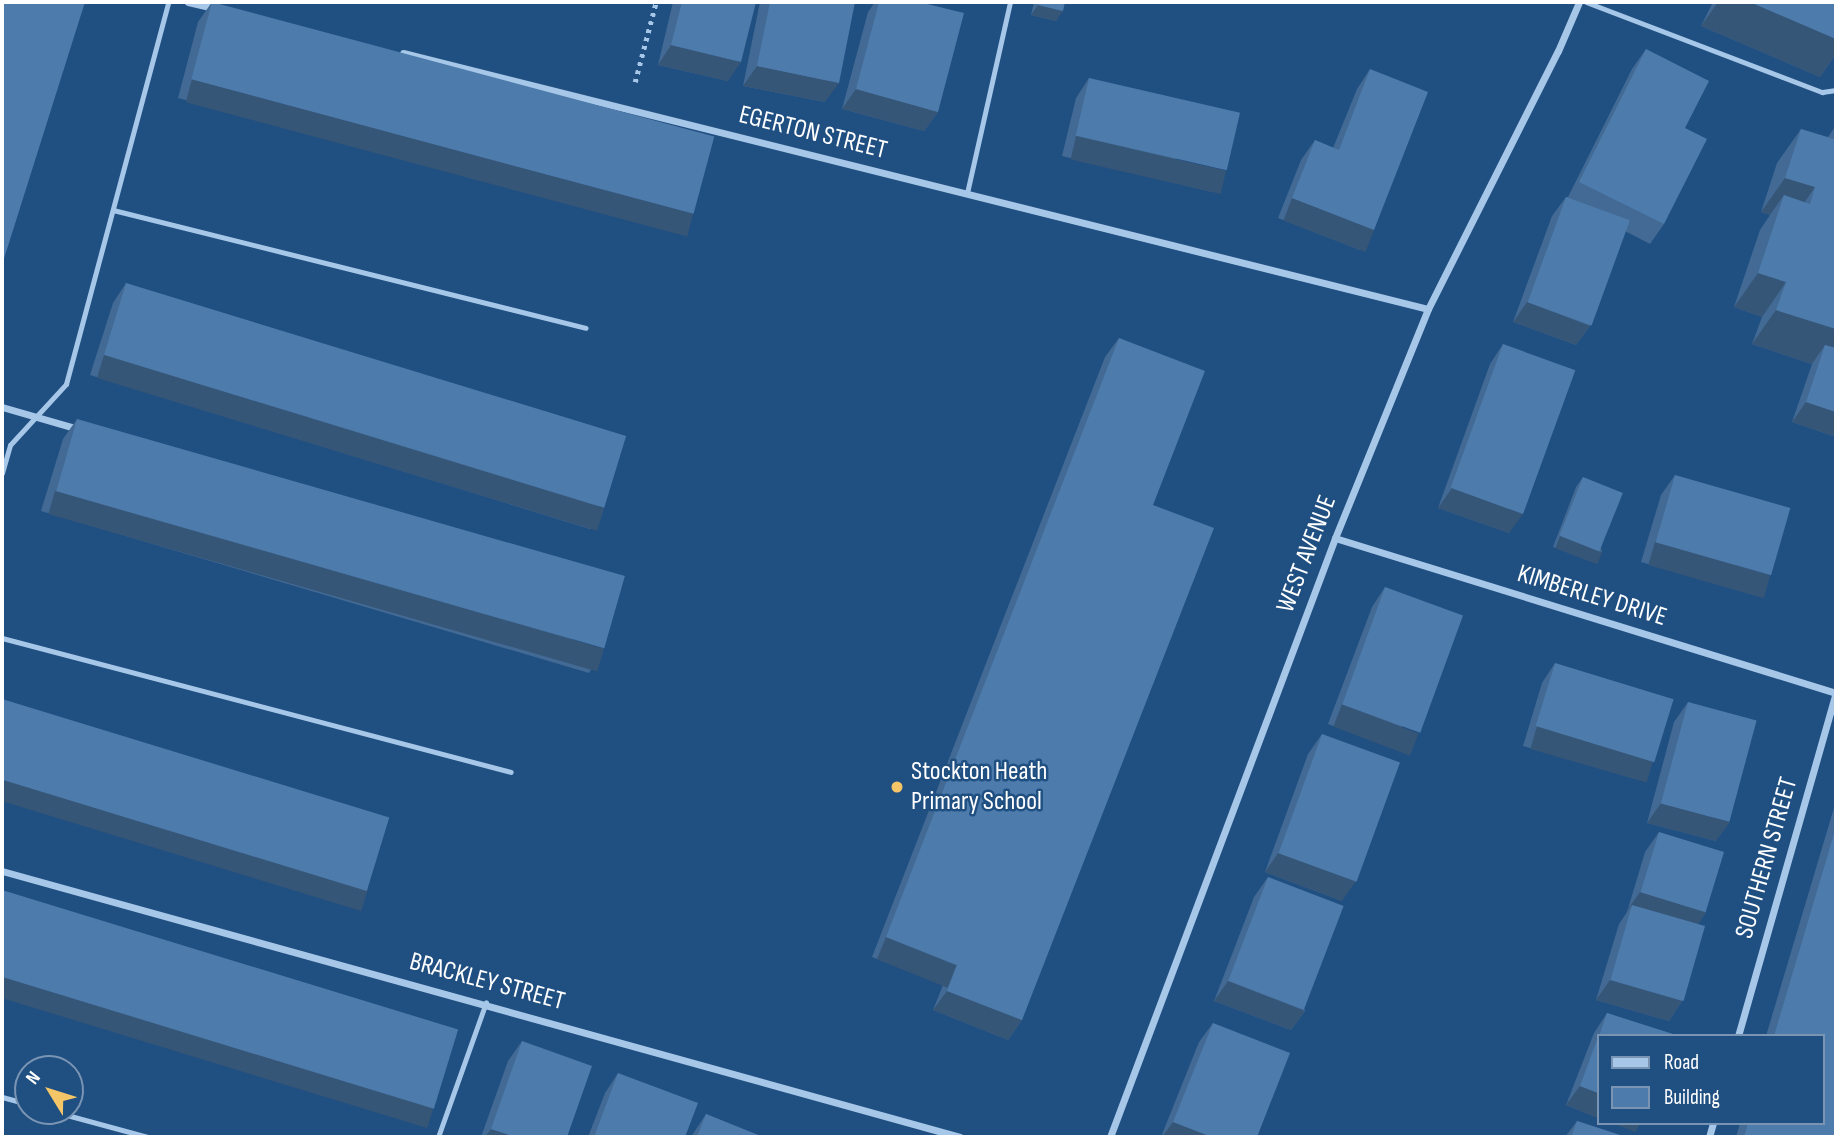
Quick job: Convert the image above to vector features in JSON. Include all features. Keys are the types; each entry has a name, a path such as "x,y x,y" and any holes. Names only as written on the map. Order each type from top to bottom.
{"street":[{"path":"188,2 228,11"},
{"name":"WEST AVENUE","path":"1110,1137 1335,538 1428,309 1558,51 1579,2"},
{"name":"EGERTON STREET","path":"388,50 628,107 1428,309"},
{"path":"2,407 90,432"},
{"name":"KIMBERLEY DRIVE","path":"1335,538 1836,692"},
{"name":"SOUTHERN STREET","path":"1739,1034 1836,692"},
{"name":"BRACKLEY STREET","path":"2,872 486,1002 960,1137"}],"lane":[{"path":"2,473 10,445 66,384 167,2"},
{"path":"967,193 1010,2"},
{"path":"1586,2 1822,92 1836,90"},
{"path":"113,210 584,328"},
{"path":"2,638 511,772"},
{"path":"438,1137 486,1002"},
{"path":"84,1120 148,1137"}],"path":[{"path":"628,107 656,2"}],"building":[{"path":"2,2 85,2 2,265"},
{"path":"212,2 714,137 694,214 191,79"},
{"path":"682,2 756,2 741,62 671,45"},
{"path":"770,2 855,2 839,83 757,66"},
{"path":"879,2 919,2 964,13 938,112 856,89"},
{"path":"1039,2 1065,2 1063,11 1038,5"},
{"path":"1750,2 1836,2 1836,39"},
{"path":"1646,49 1709,81 1685,128 1707,139 1664,224 1579,182"},
{"path":"1370,69 1428,92 1374,230 1292,198 1315,140 1339,150"},
{"path":"1089,78 1240,113 1227,170 1076,135"},
{"path":"1801,129 1836,140 1836,329 1776,310 1786,282 1758,273 1784,195 1810,204 1815,187 1785,178"},
{"path":"1566,197 1630,220 1592,326 1528,302"},
{"path":"126,283 626,436 604,508 104,355"},
{"path":"1119,338 1205,371 1153,505 1214,528 1022,1020 947,991 957,965 886,937"},
{"path":"1503,344 1575,370 1523,514 1451,488"},
{"path":"1825,345 1836,348 1836,412 1806,402"},
{"path":"77,419 625,576 604,648 56,491"},
{"path":"1675,475 1790,508 1771,575 1656,542"},
{"path":"1583,477 1623,493 1599,552 1559,535"},
{"path":"1385,587 1463,615 1420,733 1342,704"},
{"path":"1555,663 1674,699 1654,762 1536,726"},
{"path":"2,699 389,817 367,891 2,780"},
{"path":"1688,702 1757,720 1729,822 1661,803"},
{"path":"1322,734 1400,762 1357,882 1279,853"},
{"path":"1836,827 1836,1137 1744,1137 1747,1125 1824,1125 1824,1034 1775,1034"},
{"path":"1659,832 1724,852 1706,912 1641,892"},
{"path":"1268,877 1344,906 1304,1010 1228,981"},
{"path":"2,890 458,1029 434,1109 2,977"},
{"path":"1632,905 1705,926 1684,1001 1611,980"},
{"path":"1607,1013 1673,1034 1600,1034"},
{"path":"1213,1023 1290,1053 1257,1137 1212,1137 1173,1122"},
{"path":"522,1041 592,1066 567,1137 515,1137 491,1129"},
{"path":"1596,1042 1596,1092 1580,1086"},
{"path":"618,1073 698,1103 685,1137 594,1137"},
{"path":"706,1114 763,1137 697,1137"},
{"path":"1577,1121 1626,1137 1571,1137"}],"place":[{"name":"Stockton Heath Primary School","path":"897,787"}]}
